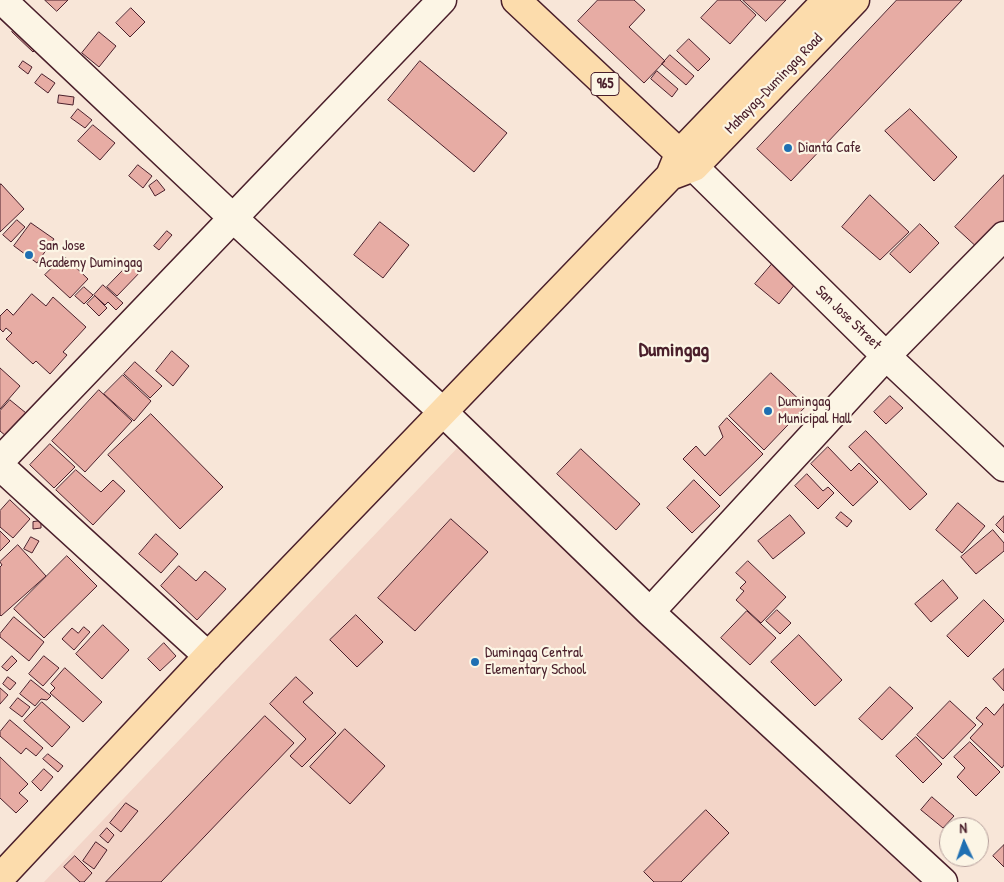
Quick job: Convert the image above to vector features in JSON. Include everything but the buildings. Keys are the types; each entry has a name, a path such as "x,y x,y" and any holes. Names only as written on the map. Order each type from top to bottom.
{"main road":[{"name":"965","path":"516,0 681,166"},
{"name":"Mahayag-Dumingag Road","path":"0,878 208,656 838,3"}],"street":[{"path":"2,0 233,218 444,413 650,612 943,882"},
{"path":"0,461 442,0"},
{"name":"San Jose Street","path":"681,166 1004,467"},
{"path":"650,612 886,356 1004,236"},
{"path":"0,466 208,656"}],"shaded area":[{"name":"Dumingag Central Elementary School","path":"462,443 931,882 44,882"}],"place":[{"name":"Dianta Cafe","path":"788,148"},
{"name":"San Jose Academy Dumingag","path":"29,255"},
{"name":"Dumingag Municipal Hall","path":"768,411"},
{"name":"Dumingag Central Elementary School","path":"475,662"}],"district":[{"name":"Dumingag","path":"674,351"}]}
